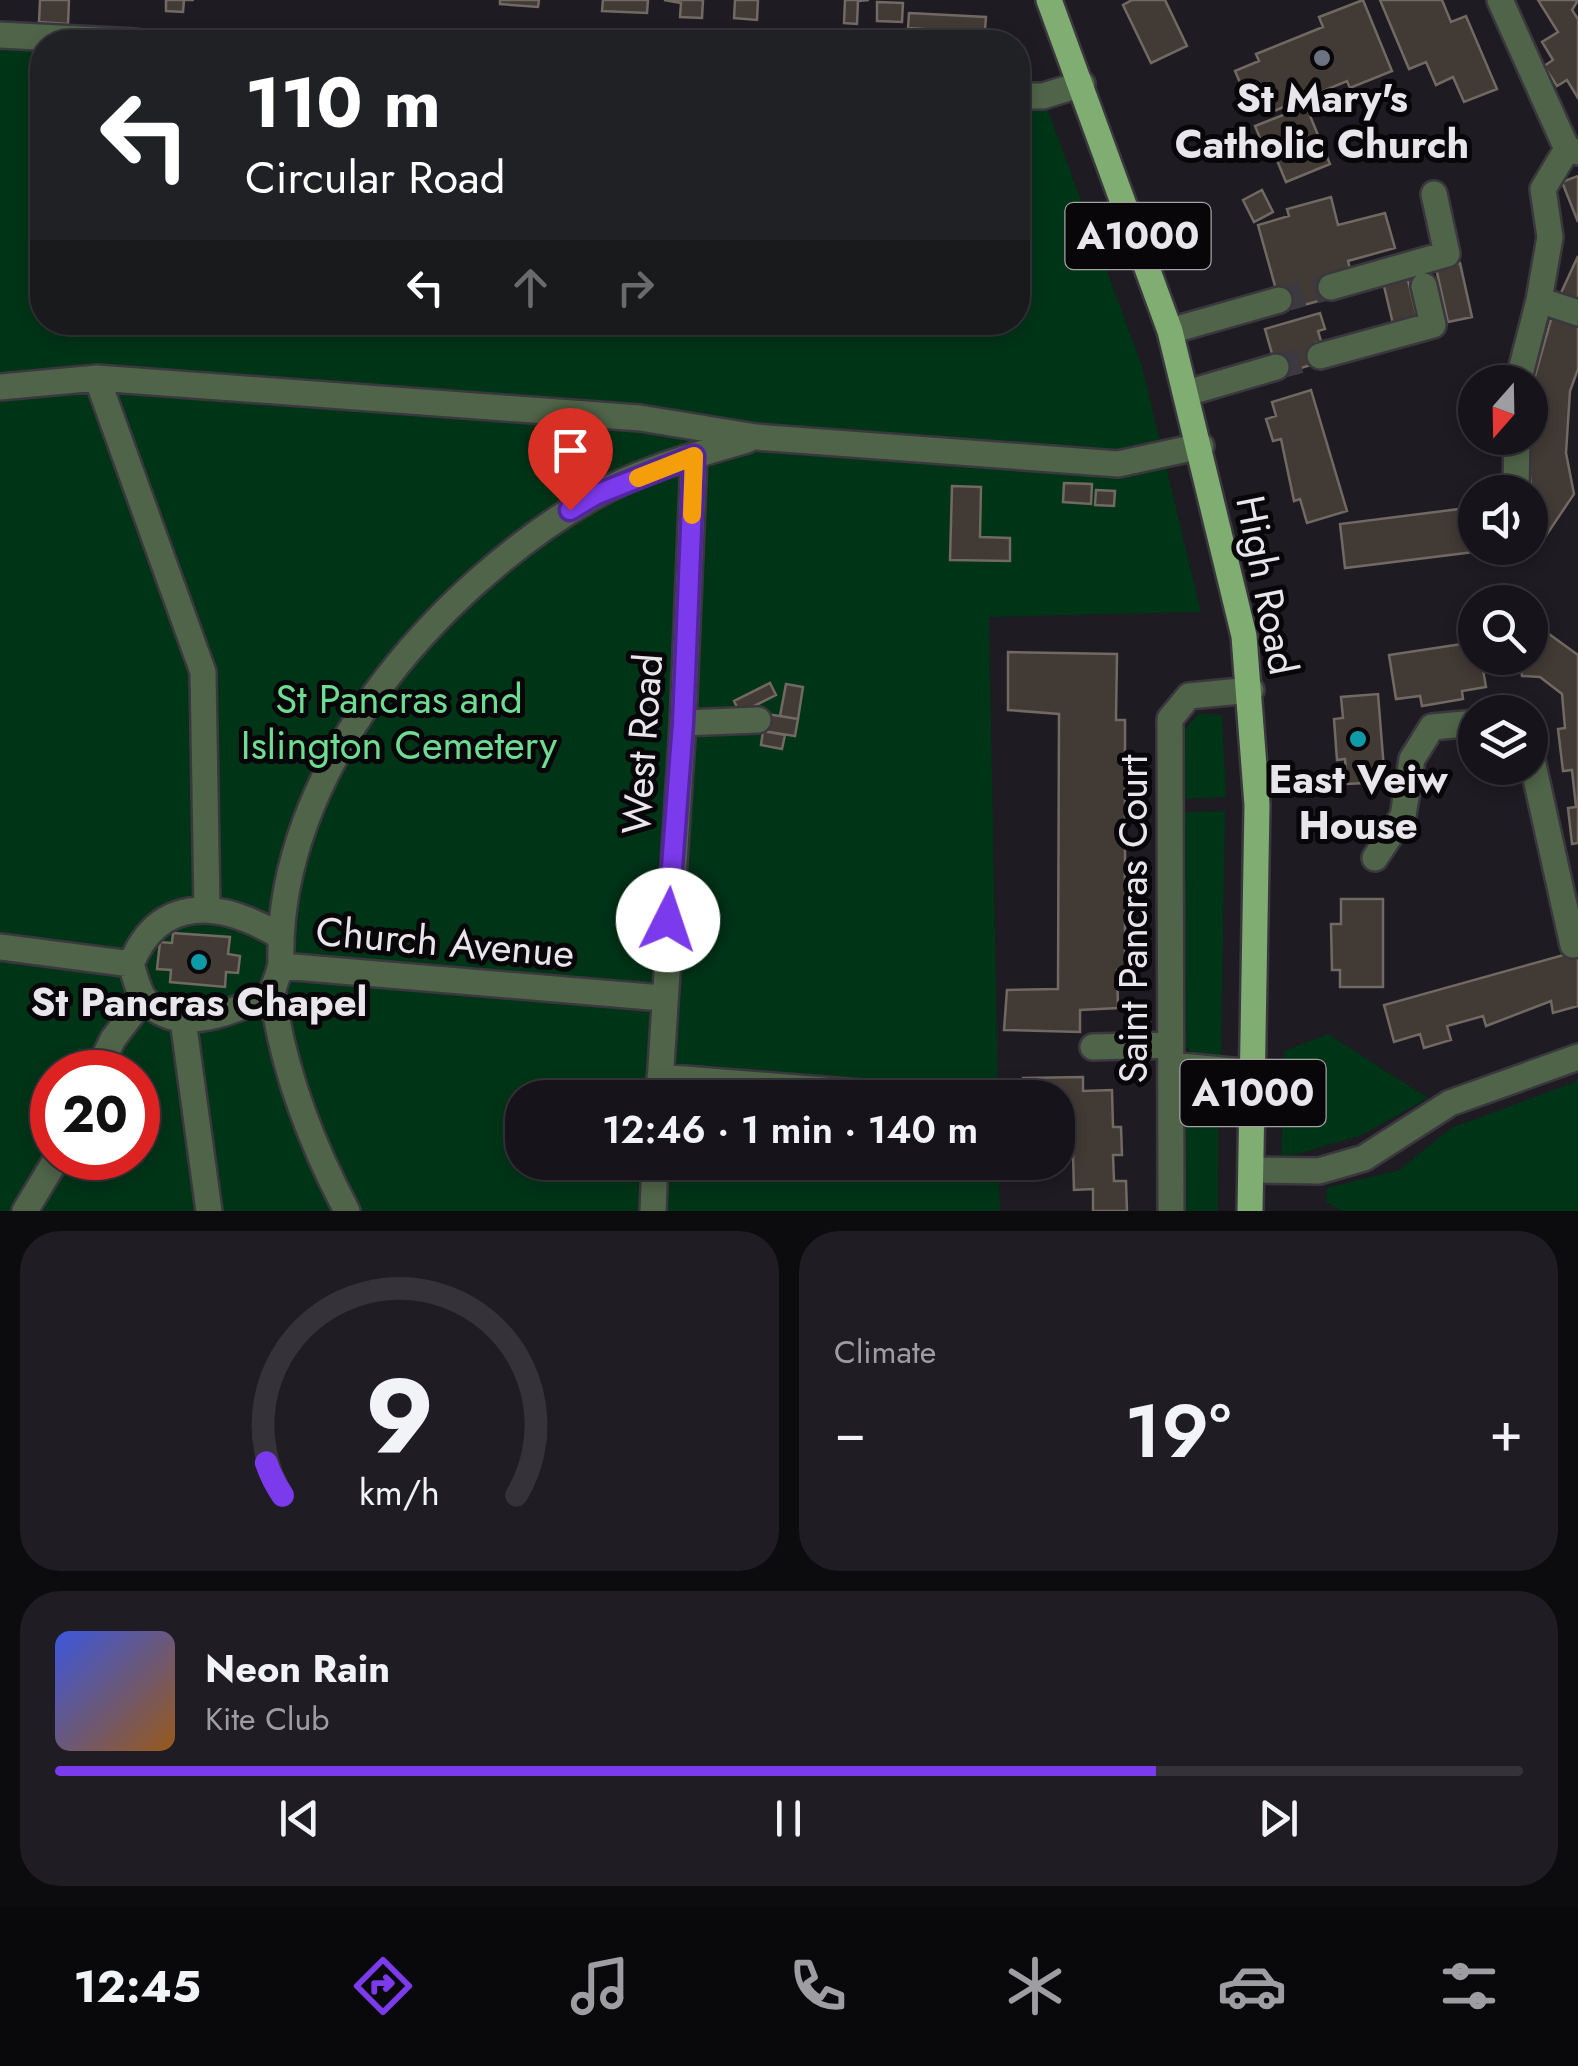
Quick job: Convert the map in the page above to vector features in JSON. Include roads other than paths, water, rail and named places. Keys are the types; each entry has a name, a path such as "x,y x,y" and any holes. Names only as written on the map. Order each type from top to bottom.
{"main road":[{"name":"High Road","path":"1048,0 1170,331 1231,571 1251,690 1258,805 1250,1211"}],"street":[{"path":"1500,0 1572,150 1543,190 1550,237 1522,365"},
{"path":"0,35 30,37"},
{"path":"1030,96 1082,84"},
{"path":"1330,287 1447,254 1434,194"},
{"path":"1320,356 1433,325 1424,286"},
{"path":"1170,331 1279,300"},
{"path":"1539,300 1578,314"},
{"path":"1187,393 1276,367"},
{"path":"0,387 96,378 640,418 756,437 1118,464 1200,446"},
{"path":"96,378 204,672 207,908"},
{"path":"347,1211 307,1130 272,993 282,966 278,935 299,835 329,769 356,723 436,620 546,526 595,495 694,456 756,437"},
{"name":"West Road","path":"660,1080 662,998 683,723 694,456"},
{"name":"Saint Pancras Court","path":"1171,1211 1170,719 1189,696 1251,690"},
{"path":"683,723 758,720"},
{"path":"1374,858 1403,816 1412,760 1432,727 1458,725"},
{"path":"1538,785 1572,945 1578,944"},
{"path":"272,993 240,1009 183,1020 162,1014 144,998 131,964 142,939 182,912 207,908 246,916 278,935"},
{"path":"0,930 46,954"},
{"path":"0,947 131,964"},
{"name":"Church Avenue","path":"282,966 662,998"},
{"path":"107,1050 144,998"},
{"path":"183,1020 210,1211"},
{"path":"1093,1047 1171,1055 1253,1073"},
{"path":"1250,1170 1319,1171 1364,1158 1450,1102 1578,1057"},
{"path":"24,1211 43,1180"},
{"path":"653,1211 655,1180"}],"tunnel":[{"path":"1279,300 1331,287"},
{"path":"1276,367 1320,356"}],"place":[{"name":"St Mary's Catholic Church","path":"1322,58"},
{"name":"East Veiw House","path":"1358,739"},
{"name":"St Pancras Chapel","path":"199,962"}],"park label":[{"name":"St Pancras and Islington Cemetery","path":"399,722"}]}
